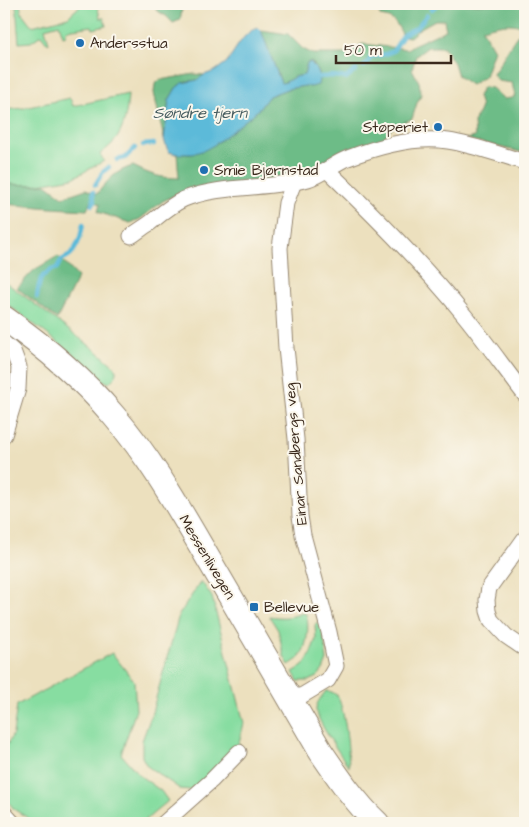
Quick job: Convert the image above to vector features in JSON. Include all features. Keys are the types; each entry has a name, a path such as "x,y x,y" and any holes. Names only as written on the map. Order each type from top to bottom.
{"main road":[{"name":"Messenlivegen","path":"4,318 72,372 101,401 137,445 187,522 321,752 342,784 377,823"}],"street":[{"path":"131,236 167,208 183,200 202,194 310,179 345,159 402,143 425,140 447,141 525,162"},
{"path":"327,170 379,220 440,286 525,395"},
{"name":"Einar Sandbergs veg","path":"290,699 303,695 328,680 336,666 330,632 303,535 300,516 296,439 286,348 280,248 286,203 294,182"},
{"path":"4,344 13,351 19,367 18,389 4,435"},
{"path":"525,538 489,588 487,600 491,620 506,636 525,649"},
{"path":"164,823 211,781 239,752"},
{"path":"4,814 13,823"}],"green space":[{"path":"4,4 20,4 22,13 32,26 68,17 82,4 97,4 100,18 104,18 106,26 93,29 92,26 66,30 66,35 63,36 59,24 45,28 48,44 41,35 31,42 19,43 16,5"},
{"path":"155,4 183,4 180,20 173,23 156,10"},
{"path":"375,4 525,4 525,153 466,139 475,137 474,123 481,107 478,96 483,87 492,88 504,99 515,96 512,83 498,81 493,74 523,28 514,24 503,24 482,29 494,50 485,76 471,85 458,76 454,63 444,47 428,47 416,56 412,69 419,82 421,95 412,119 398,124 390,130 383,142 347,153 284,177 179,193 163,201 140,219 130,223 98,212 100,204 91,201 87,210 4,204 4,184 46,184 63,197 86,189 97,194 112,177 133,166 155,175 179,178 177,154 192,154 214,145 259,109 269,96 287,89 311,87 320,77 312,62 309,62 307,63 304,75 281,83 261,30 288,34 303,49 313,54 345,54 362,44 407,49 446,30 444,20 435,20 419,29 410,37 403,36 395,22 380,16"},
{"path":"194,74 204,75 197,80 182,83 176,88 169,100 164,139 154,93 155,84 160,80"},
{"path":"128,94 123,126 113,143 100,154 104,161 73,178 33,185 4,184 4,110 24,108 70,98 73,106"},
{"path":"58,256 78,277 57,319 17,288 34,270"},
{"path":"4,281 98,352 116,368 116,376 109,383 99,378 73,354 4,302"},
{"path":"201,581 212,597 244,723 239,743 225,761 190,790 180,789 147,766 142,757 142,741 151,716 179,615"},
{"path":"302,613 306,614 307,619 306,643 299,658 289,665 284,656 278,630 269,616 286,617"},
{"path":"317,622 323,632 327,660 323,670 317,677 308,681 298,681 293,672 303,666 309,657 316,639 315,625"},
{"path":"112,653 134,681 136,710 121,754 139,775 161,791 168,801 142,823 36,823 15,810 4,797 4,751 13,734 17,705"},
{"path":"326,691 338,696 341,705 346,731 349,767 330,738 317,713 317,704"}],"water":[{"name":"Søndre tjern","path":"256,27 261,30 281,83 304,75 307,63 311,62 320,75 318,85 287,89 269,96 251,116 205,150 192,154 169,152 164,139 169,100 176,88 182,83 197,80 215,71 227,62 245,36"}],"waterway":[{"path":"432,9 438,4"},
{"path":"364,66 371,57 393,51 404,34 416,28 427,15"},
{"path":"320,77 334,76 346,78 356,70"},
{"path":"143,145 154,144"},
{"path":"117,160 125,158 135,148"},
{"path":"95,185 103,172 109,167"},
{"path":"92,205 94,202 93,192"},
{"path":"37,297 41,278 47,272 57,268 62,260 71,254 76,247 83,224"}],"place":[{"name":"Andersstua","path":"80,43"},
{"name":"Støperiet","path":"438,127"},
{"name":"Smie Bjørnstad","path":"204,170"},
{"name":"Bellevue","path":"254,607"}]}
